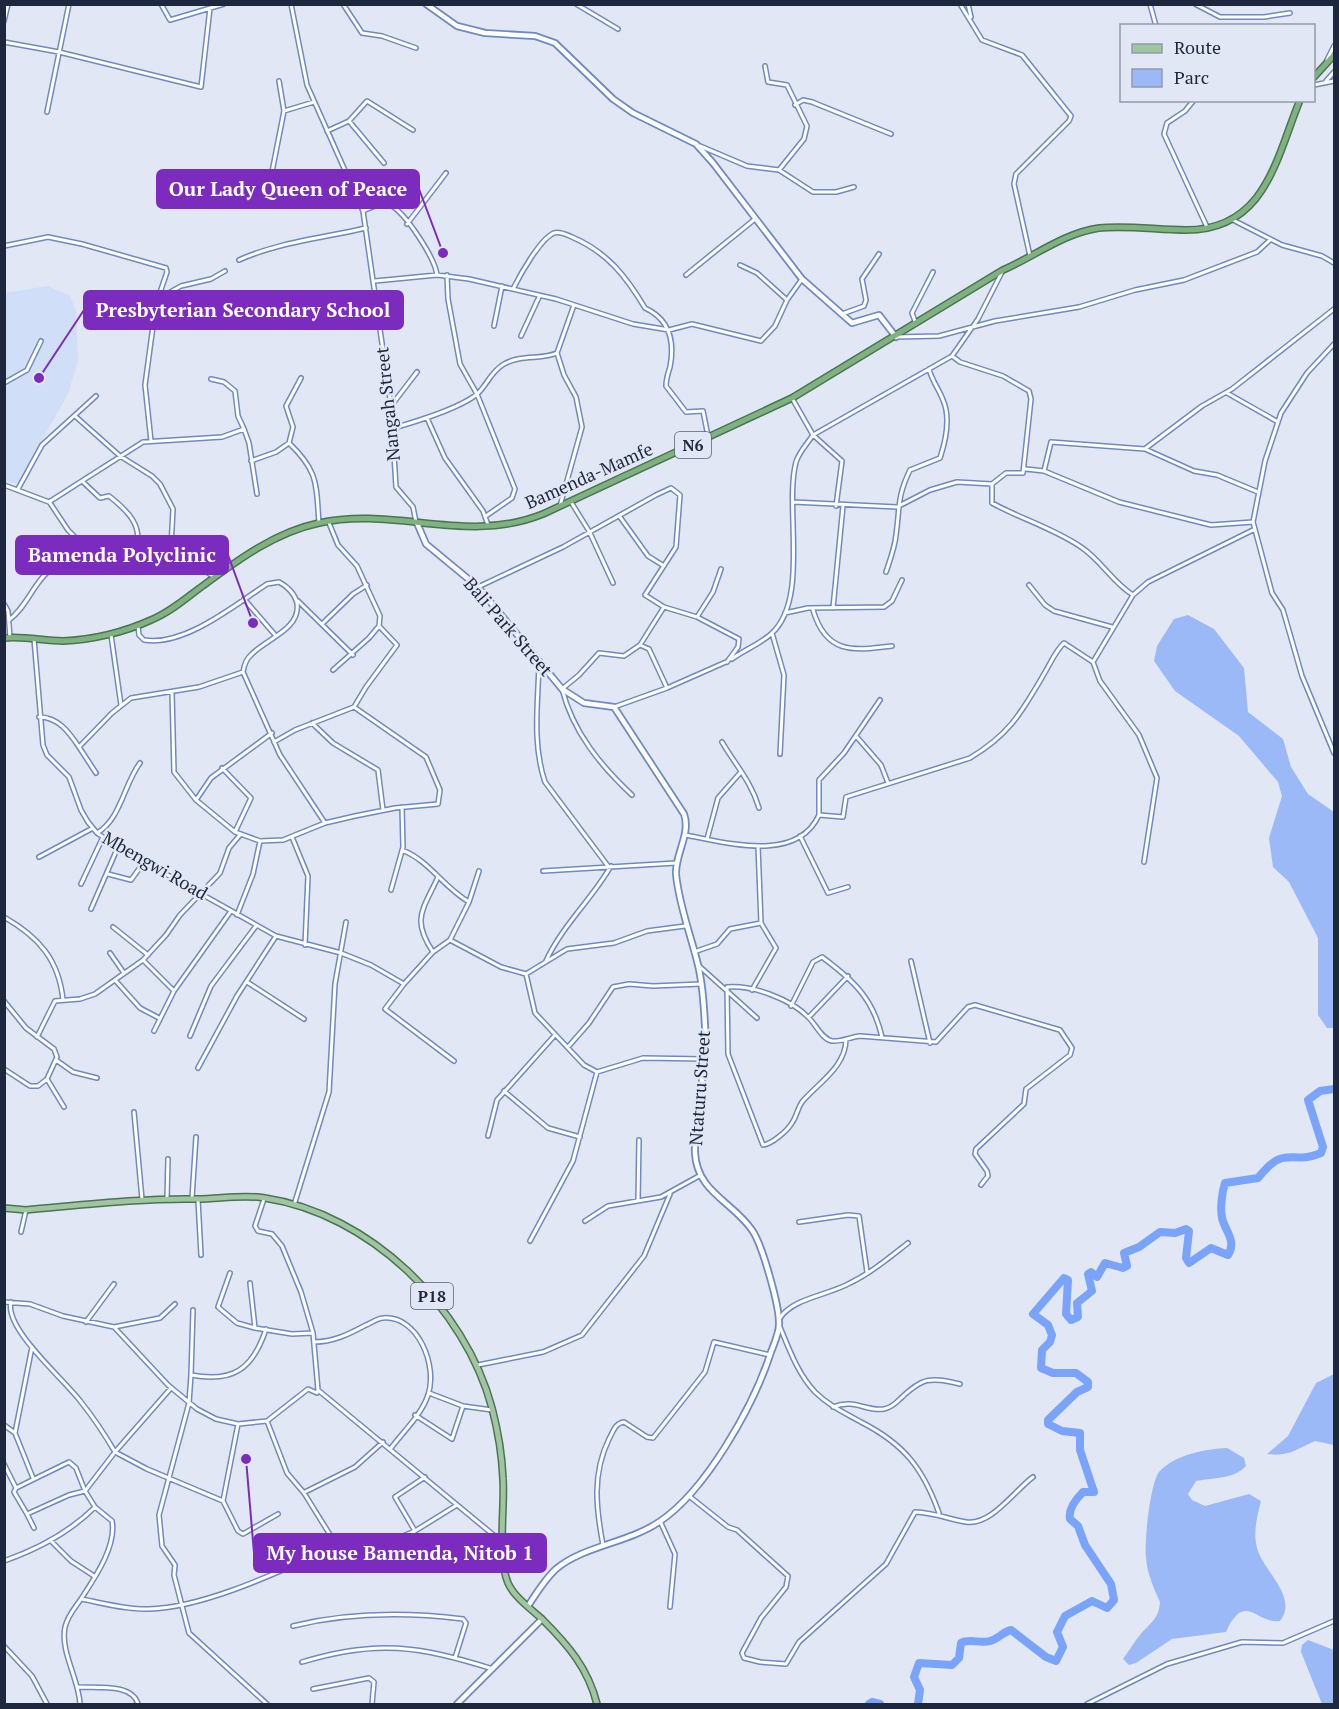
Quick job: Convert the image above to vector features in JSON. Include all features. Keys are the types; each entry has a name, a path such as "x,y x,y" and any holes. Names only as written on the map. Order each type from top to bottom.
{"highway":[{"path":"1315,76 1335,55"},
{"name":"Bamenda-Mamfe","path":"8,638 33,637 62,641 138,626 166,613 214,577 277,538 299,528 319,523 364,518 488,527 527,520 571,502 792,398 916,325 1003,270 1031,258 1064,238 1101,228 1187,230 1207,227 1232,219 1252,204 1267,185 1298,102"}],"main road":[{"name":"P18","path":"4,1208 26,1210 167,1198 264,1198 294,1205 339,1221 372,1242 417,1280 448,1314 478,1365 492,1410 504,1479 503,1543 508,1583 575,1654 585,1668 597,1704"}],"street":[{"path":"4,21 8,4"},
{"path":"47,112 69,4"},
{"path":"161,4 170,20 224,4"},
{"name":"Nangah Street","path":"291,4 306,79 363,211 391,406 390,429 396,487 413,507 417,523"},
{"path":"343,4 362,33 382,36 416,48"},
{"path":"426,4 457,26 485,33 535,36 555,42 613,99 633,113 747,166 778,170 813,192 836,192 855,187"},
{"path":"576,4 618,29"},
{"path":"960,4 982,40 1015,51 1030,62 1071,116 1069,121 1016,174 1014,184 1031,258"},
{"path":"968,4 971,19"},
{"path":"1150,4 1155,24"},
{"path":"1195,4 1220,17 1290,13"},
{"path":"4,42 60,52 201,87 210,8"},
{"path":"1324,64 1335,46"},
{"path":"765,66 765,78 773,83 788,85 795,105 807,126 806,133 778,170"},
{"path":"1325,82 1335,72"},
{"path":"270,182 284,111 279,81"},
{"path":"1315,85 1335,81"},
{"path":"795,105 803,100 812,102 891,134"},
{"path":"284,111 315,101"},
{"path":"327,131 349,121 367,101 413,130"},
{"path":"1192,102 1185,111 1167,123 1164,134 1207,227"},
{"path":"349,121 384,164"},
{"path":"696,144 802,279 841,314 856,323 879,315 896,337 936,336 1079,307 1135,290 1184,280 1257,252 1270,240"},
{"path":"709,158 714,151"},
{"path":"407,224 446,173"},
{"path":"363,211 387,204 407,224 434,259 436,275"},
{"path":"686,275 755,219"},
{"path":"1232,219 1270,240 1322,256 1335,264"},
{"path":"239,260 272,246 312,241 366,228"},
{"path":"513,289 526,265 552,234 561,232 598,251 626,277 646,309 655,311 669,330 671,361 666,386 686,412 703,411 709,438"},
{"path":"4,246 48,237 160,266 167,273 157,300 145,385 151,441"},
{"path":"841,314 864,306 866,300 862,279 879,254"},
{"path":"740,265 757,273 787,300"},
{"path":"614,707 667,688 727,662 772,633 785,614 794,558 795,464 813,435 952,356 972,327 1003,270"},
{"path":"157,300 181,286 210,279 225,271"},
{"path":"916,325 912,313 933,272"},
{"path":"374,281 447,275 502,286 574,305 633,324 669,330 692,324 761,341 775,326 787,300 802,279"},
{"path":"447,275 448,299 460,364 477,394 515,489 513,498 486,516"},
{"path":"494,326 502,286"},
{"path":"521,336 539,296"},
{"path":"560,506 582,427 576,396 564,375 557,353 574,305"},
{"path":"1145,449 1202,406 1226,392 1335,309"},
{"path":"4,383 27,370 41,341"},
{"path":"1335,344 1307,373 1278,422 1258,492 1253,522 1272,593 1283,610 1302,676 1335,753"},
{"path":"390,429 427,418 477,394 493,371 504,364 520,357 557,353"},
{"path":"794,502 836,506 897,507 930,490 957,482 992,483 1006,474 1023,473 1026,469 1029,392 1003,376 960,362 952,356"},
{"path":"886,572 896,536 897,507 910,470 941,456 948,418 944,401 932,380 929,369"},
{"path":"391,406 417,372"},
{"path":"251,461 276,452 289,443 294,432 286,406 301,378"},
{"path":"211,379 224,382 235,391 238,416 249,443 257,495"},
{"path":"1226,392 1278,422"},
{"path":"18,489 42,445 96,396"},
{"path":"792,398 813,435 842,461 836,506"},
{"path":"75,416 120,456 152,476 168,497 174,519 169,541 171,547 214,577"},
{"path":"427,418 445,458 486,516 488,527"},
{"path":"49,502 120,456 151,441 222,437 244,429"},
{"path":"1044,471 1051,442 1145,449 1194,471 1217,475 1258,492"},
{"path":"289,443 304,458 314,475 319,523"},
{"path":"1026,469 1044,471 1119,502 1200,523 1219,526 1253,522"},
{"path":"4,485 49,502 68,530 79,541 96,546 121,547 132,551 136,549 138,536 136,525 116,501 109,496 99,498 83,482"},
{"path":"992,483 992,503 1056,532 1083,548 1119,586 1133,595"},
{"path":"478,587 563,547 671,488 679,492 677,543 645,595 664,607 697,617 739,639 738,647 727,662"},
{"path":"571,502 589,531 613,583"},
{"path":"833,608 843,506"},
{"path":"620,516 648,556 664,566"},
{"path":"328,521 338,545 355,563 380,613 379,626 353,655 333,670"},
{"name":"Bali Park Street","path":"417,523 426,544 478,587 562,689 584,703 614,707"},
{"path":"1093,662 1133,595 1148,582 1255,529"},
{"path":"9,620 21,609 40,580 69,555 79,541"},
{"path":"697,617 713,592 721,569"},
{"path":"785,614 812,609 884,607 892,601 902,580"},
{"path":"138,626 139,634 144,640 164,638 201,628 274,582 285,585 296,600 353,655"},
{"path":"322,624 333,616 348,597 367,585"},
{"path":"1029,585 1045,605 1054,611 1112,627"},
{"path":"244,599 276,636"},
{"path":"79,747 121,705 141,695 199,687 243,672 251,655 288,627 295,618 296,600"},
{"path":"4,604 9,620 8,638"},
{"path":"632,795 596,758 570,715 562,689 579,675 599,653 624,656 640,645 664,607"},
{"path":"812,609 821,632 840,646 864,649 892,646"},
{"path":"274,742 312,723 354,707 397,645 379,626"},
{"path":"111,633 121,705"},
{"path":"772,633 784,675 780,754"},
{"name":"Mbengwi Road","path":"33,637 43,744 47,755 69,777 81,810 98,833 118,847 276,936 341,953 371,965 404,984"},
{"path":"819,815 843,818 846,797 969,758 1001,737 1017,720 1064,643 1093,662 1100,681 1139,735 1157,778 1144,862"},
{"path":"640,645 649,649 667,688"},
{"path":"539,662 537,752 545,782 609,866"},
{"path":"243,672 286,766 325,823"},
{"path":"172,692 173,767 177,777 196,800 235,832 260,841 292,837 325,823 383,810 440,803 440,790 433,769 419,750 386,731 354,707"},
{"path":"684,835 758,846 785,844 800,836 819,815 819,780 856,736 880,699"},
{"name":"Ntaturu Street","path":"614,707 684,814 684,835 676,863 685,926 698,964 706,1059 695,1150 699,1176"},
{"path":"39,717 54,720 79,747 96,773"},
{"path":"312,723 333,743 378,770 383,810"},
{"path":"196,800 206,783 222,768 272,733"},
{"path":"856,736 881,765 888,783"},
{"path":"722,742 740,773 752,784 759,808"},
{"path":"98,833 113,818 127,784 140,763"},
{"path":"222,768 251,798 235,832"},
{"path":"707,839 718,798 740,773"},
{"path":"391,890 402,850 402,807"},
{"path":"39,857 93,828"},
{"path":"37,1037 54,1003 88,997 143,960 180,915 220,873 229,848 240,835"},
{"path":"800,836 828,893 848,887"},
{"path":"81,884 104,837"},
{"path":"292,837 308,876 305,945"},
{"path":"237,915 256,865 260,841"},
{"path":"752,990 776,948 761,923 758,846"},
{"path":"91,909 118,847"},
{"path":"402,850 422,859 453,893 469,902"},
{"path":"108,874 131,880 144,862"},
{"path":"543,871 676,863"},
{"path":"546,961 557,940 591,898 609,866"},
{"path":"454,1061 385,1009 433,952 450,940 469,902 479,871"},
{"path":"433,952 419,924 438,876"},
{"path":"153,1031 174,991 231,911"},
{"path":"4,917 21,927 44,948 58,971 63,1000"},
{"path":"294,1205 329,1092 335,984 346,922"},
{"path":"694,952 717,944 730,929 761,923"},
{"path":"190,1036 211,986 256,926"},
{"path":"450,940 501,967 526,974 567,950 614,944 646,931 685,926"},
{"path":"113,927 148,955"},
{"path":"198,1068 276,936"},
{"path":"110,953 124,973"},
{"path":"791,1005 815,959 822,957 848,976 873,1006 882,1037"},
{"path":"143,960 174,991"},
{"path":"911,961 930,1043"},
{"path":"698,964 757,1018"},
{"path":"526,974 535,1013 584,1065 597,1072 643,1058 706,1059"},
{"path":"809,1017 848,976"},
{"path":"115,980 140,1008 159,1018"},
{"path":"247,982 304,1019"},
{"path":"568,1047 589,1023 613,987 629,984 653,986 701,984"},
{"path":"726,990 730,987 752,990 791,1005 809,1017 826,1038 834,1041 882,1037 930,1043 941,1038 968,1007 975,1005 1054,1026 1060,1030 1072,1048 1070,1055 1026,1089 1024,1104 976,1149 975,1154 988,1176 981,1185"},
{"path":"726,990 728,1054 763,1145 768,1145 788,1128 800,1105 836,1068 845,1050 846,1039"},
{"path":"4,1001 21,1023 54,1049 56,1060 47,1079 38,1086 30,1086 4,1069"},
{"path":"488,1136 493,1108 504,1091 555,1035"},
{"path":"56,1060 73,1072 97,1078"},
{"path":"530,1240 573,1161 597,1072"},
{"path":"47,1079 64,1107"},
{"path":"504,1091 548,1128 580,1137"},
{"path":"134,1112 142,1200"},
{"path":"196,1137 195,1199 201,1255"},
{"path":"638,1201 639,1140"},
{"path":"167,1198 168,1159"},
{"path":"585,1221 608,1206 670,1194 699,1176 752,1230 766,1266 779,1322 802,1374 815,1392 833,1407 890,1438 904,1450 927,1482 940,1513"},
{"path":"478,1365 543,1352 582,1335 644,1256 670,1194"},
{"path":"264,1198 256,1229 272,1234 282,1246 301,1292 313,1333 318,1390 391,1448 503,1543"},
{"path":"21,1232 26,1210"},
{"path":"799,1222 848,1215 859,1216 867,1272"},
{"path":"528,1606 558,1568 627,1539 660,1521 689,1496 745,1415 770,1355 779,1322 785,1310 827,1295 867,1272 908,1242"},
{"path":"230,1273 218,1307 237,1323 292,1334 313,1333"},
{"path":"250,1283 255,1328"},
{"path":"86,1322 114,1284"},
{"path":"4,1302 30,1304 86,1322 114,1327 160,1318 175,1304"},
{"path":"11,1302 10,1312 32,1347 81,1402 115,1452 223,1501"},
{"path":"194,1310 189,1403 159,1515 162,1546 175,1565 174,1575 184,1621 195,1640 267,1704"},
{"path":"314,1342 331,1342 381,1317 400,1320 408,1325 423,1342 430,1384 429,1393 391,1448"},
{"path":"114,1327 171,1388 189,1403 216,1419 238,1424 267,1421 308,1389 317,1393 318,1390"},
{"path":"191,1375 223,1377 235,1375 254,1357 266,1329"},
{"path":"604,1548 597,1508 599,1463 616,1426 624,1422 647,1437 653,1438 705,1372 714,1342 770,1355"},
{"path":"15,1433 32,1347"},
{"path":"833,1407 847,1403 882,1409 897,1402 924,1380 939,1379 960,1384"},
{"path":"27,1514 69,1495 86,1491 115,1452 171,1388"},
{"path":"429,1393 463,1406 492,1410"},
{"path":"415,1415 452,1439 463,1406"},
{"path":"267,1421 287,1473 304,1492 342,1558 346,1560 415,1531 457,1505"},
{"path":"238,1424 223,1501 238,1531 243,1534 278,1514"},
{"path":"4,1425 15,1433 33,1478"},
{"path":"304,1492 355,1467 383,1442"},
{"path":"16,1488 71,1462 95,1507 108,1517 114,1527 108,1549 81,1599 68,1617 65,1629 65,1644 78,1687 80,1704"},
{"path":"4,1464 16,1488 14,1492 34,1528"},
{"path":"415,1531 395,1497 424,1477"},
{"path":"689,1496 728,1527 737,1530 788,1576 786,1587 761,1618 742,1652 744,1658 771,1663 788,1663 799,1642 886,1564 915,1512 940,1513 968,1523 978,1522 991,1516 1017,1488 1033,1477"},
{"path":"4,1561 51,1541 95,1507"},
{"path":"660,1521 675,1554 670,1607"},
{"path":"51,1541 71,1561 94,1576"},
{"path":"81,1599 150,1609 182,1605 246,1583 337,1546"},
{"path":"293,1626 337,1616 407,1613 463,1619 466,1623 455,1658"},
{"path":"457,1704 542,1619"},
{"path":"1087,1704 1167,1664 1242,1642 1287,1642 1298,1635 1335,1621"},
{"path":"4,1646 32,1676 47,1704"},
{"path":"302,1662 336,1652 368,1647 407,1647 493,1669"},
{"path":"313,1689 369,1678 374,1682 372,1704"},
{"path":"78,1687 123,1690 132,1693 138,1704"}],"shaded area":[{"path":"48,286 70,296 76,311 78,361 68,394 17,484 5,481 4,293"}],"green space":[{"path":"1188,615 1214,629 1244,668 1248,712 1283,739 1291,767 1308,794 1334,812 1334,1028 1327,1028 1318,1015 1318,938 1289,882 1273,867 1269,838 1282,796 1278,782 1239,736 1175,691 1154,661 1157,646 1174,619"},
{"path":"1334,1374 1334,1445 1315,1441 1287,1453 1267,1454 1288,1436 1316,1383"},
{"path":"1227,1448 1244,1458 1246,1466 1229,1476 1196,1481 1188,1494 1192,1500 1205,1506 1249,1494 1261,1501 1255,1530 1257,1548 1260,1557 1283,1593 1285,1612 1280,1621 1272,1621 1252,1612 1239,1613 1226,1632 1172,1639 1136,1663 1129,1665 1123,1659 1158,1613 1160,1602 1148,1569 1146,1550 1148,1514 1159,1472 1181,1457"},
{"path":"1308,1640 1334,1650 1334,1704 1322,1704 1301,1652 1302,1645"}],"waterway":[{"path":"918,1704 920,1690 914,1677 919,1663 952,1665 959,1658 961,1643 990,1641 1011,1630 1046,1657 1056,1661 1063,1647 1057,1632 1065,1616 1092,1601 1107,1608 1114,1600 1111,1584 1085,1545 1078,1526 1070,1519 1071,1508 1080,1495 1083,1492 1094,1492 1080,1450 1080,1433 1062,1431 1048,1424 1048,1420 1077,1392 1088,1387 1088,1382 1076,1373 1053,1373 1041,1368 1042,1350 1050,1342 1052,1335 1048,1325 1033,1314 1064,1278 1068,1280 1066,1314 1071,1320 1078,1317 1077,1303 1092,1291 1088,1274 1091,1272 1097,1277 1105,1263 1123,1268 1127,1266 1124,1253 1139,1247 1160,1232 1175,1233 1186,1229 1189,1231 1186,1258 1189,1263 1211,1248 1228,1255 1231,1241 1221,1210 1225,1183 1258,1178 1267,1167 1282,1158 1321,1153 1323,1147 1308,1100 1320,1091 1334,1089"},
{"path":"869,1704 872,1702 880,1704"}],"place":[{"name":"Our Lady Queen of Peace","path":"443,253"},
{"name":"Presbyterian Secondary School","path":"39,378"},
{"name":"Bamenda Polyclinic","path":"253,623"},
{"name":"My house Bamenda, Nitob 1","path":"246,1459"}]}
